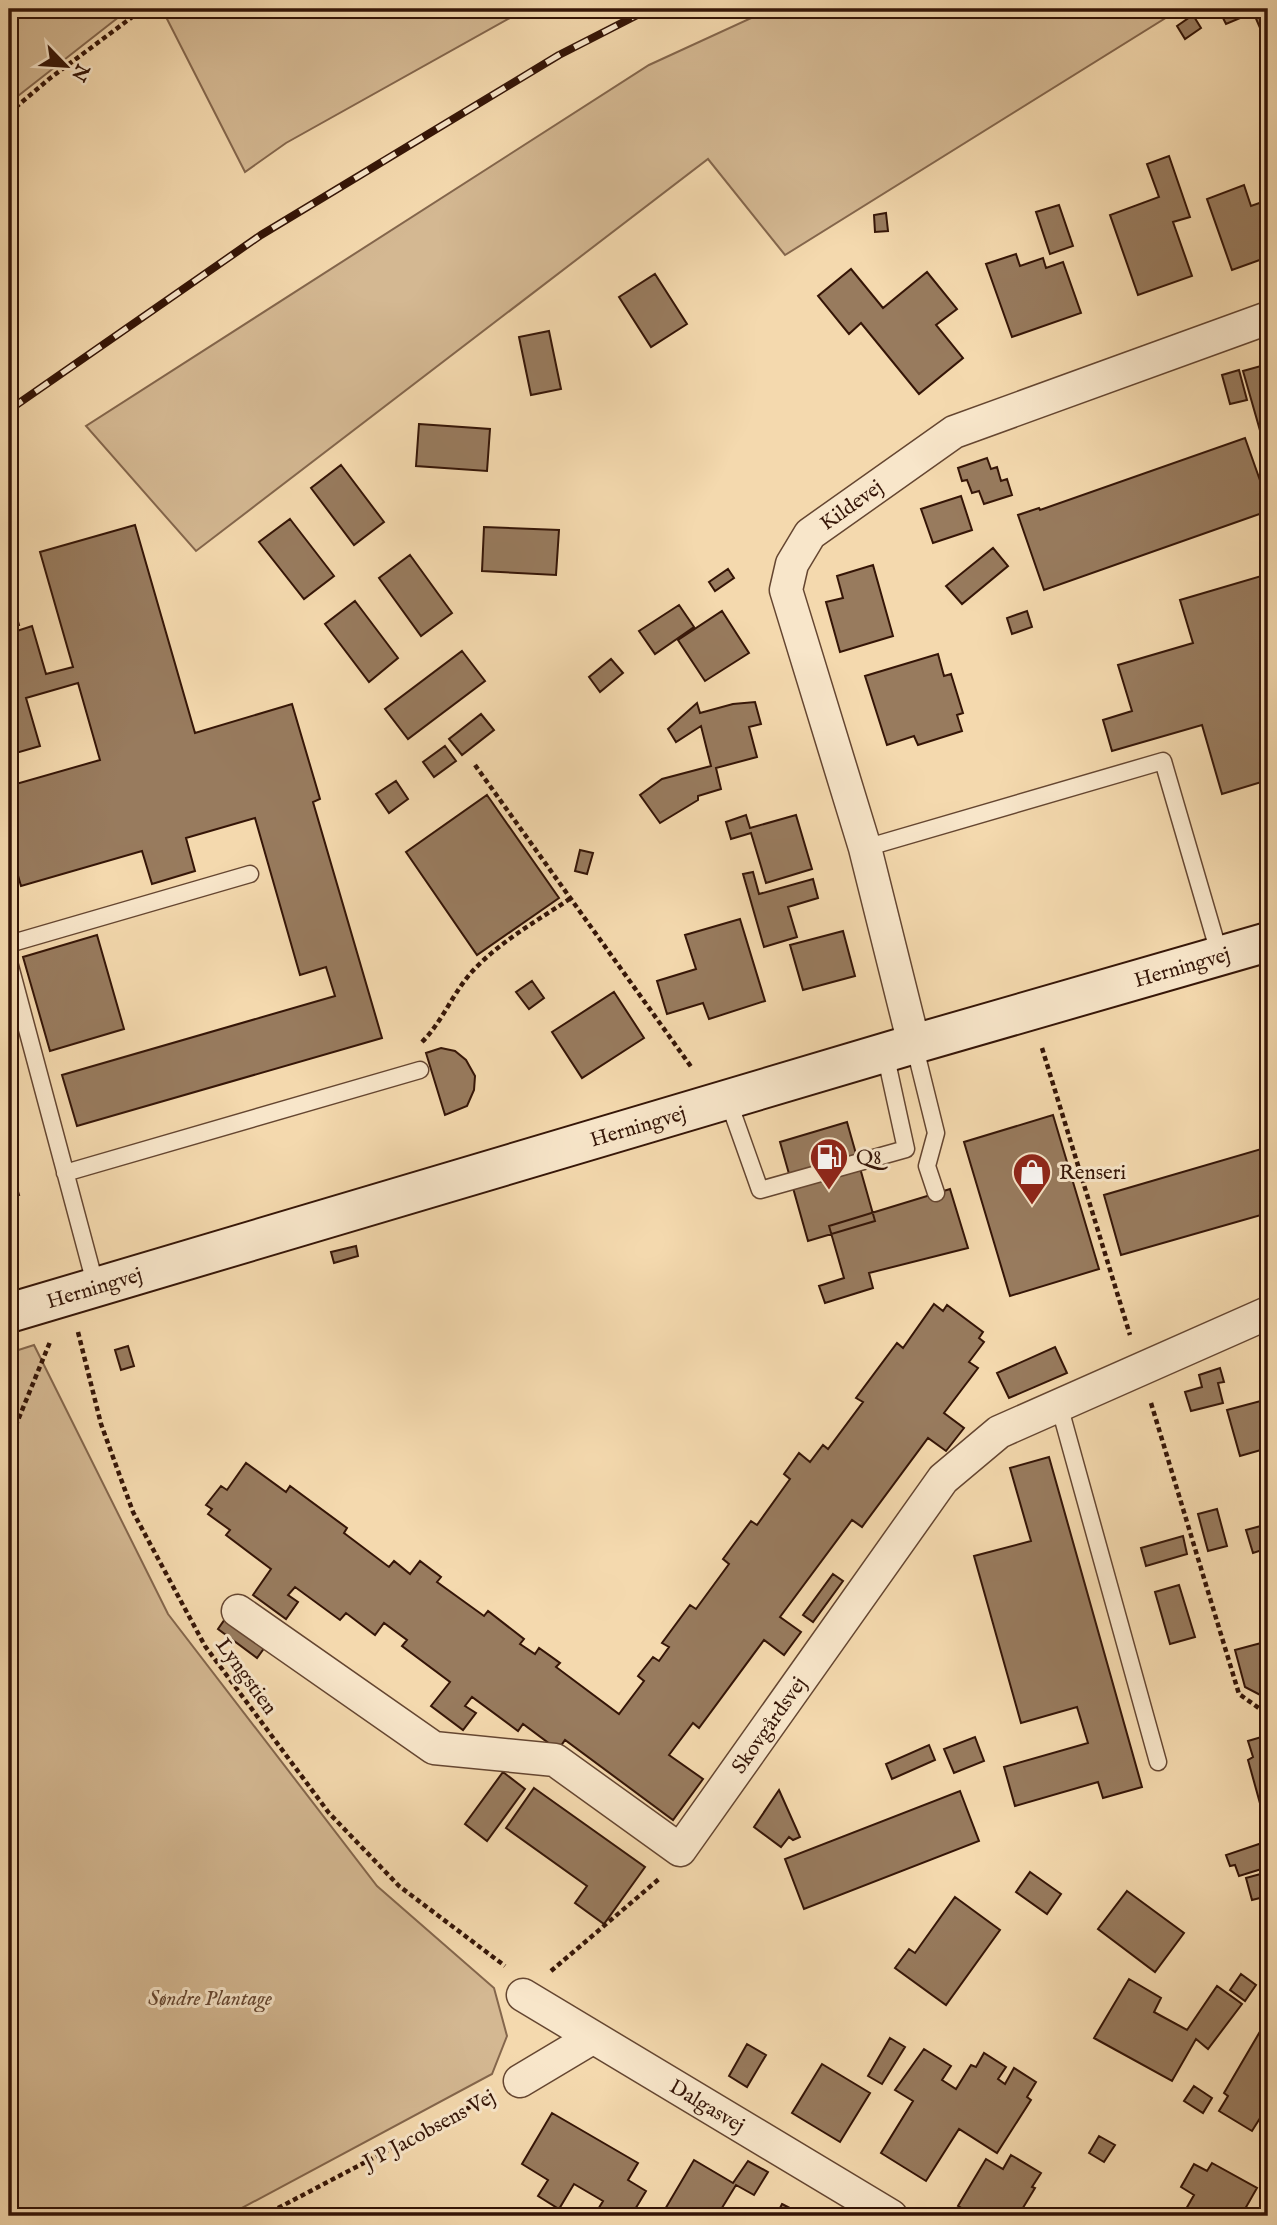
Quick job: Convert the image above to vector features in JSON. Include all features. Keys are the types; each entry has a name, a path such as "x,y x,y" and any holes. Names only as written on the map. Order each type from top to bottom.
{"street":[{"name":"Kildevej","path":"900,1049 865,848 786,590 792,564 810,534 954,432 1268,318"},
{"name":"Herningvej","path":"9,1313 1268,942"},
{"name":"Skovgårdsvej","path":"680,1850 943,1479 999,1432 1268,1313"},
{"path":"238,1611 434,1748 555,1760 680,1850"},
{"name":"Dalgasvej","path":"523,1995 891,2216"},
{"name":"J P Jacobsens Vej","path":"520,2081 592,2038"}],"lane":[{"path":"865,848 1164,761 1220,956"},
{"path":"9,944 250,874"},
{"path":"9,962 17,1024 65,1173 83,1292"},
{"path":"723,1101 760,1190 906,1149 900,1049"},
{"path":"900,1049 936,1133 927,1166 936,1193"},
{"path":"65,1173 421,1070"},
{"path":"1059,1405 1158,1762"}],"path":[{"path":"9,113 49,79 143,9"},
{"path":"475,765 723,1101"},
{"path":"409,1045 422,1042 430,1033 469,975 489,954 571,898"},
{"path":"9,1442 83,1292"},
{"name":"Lyngstien","path":"83,1292 101,1424 134,1512 205,1646 329,1813 399,1886 511,1971 523,1995"},
{"path":"523,1995 660,1878 680,1850"},
{"name":"J P Jacobsens Vej","path":"263,2216 520,2081"},
{"path":"9,2202 17,2216"}],"green space":[{"path":"9,9 129,9 9,103"},
{"path":"173,9 526,9 286,143 245,172 165,15"},
{"path":"771,9 1180,9 785,255 708,159 196,551 86,426 649,65"},
{"name":"Søndre Plantage","path":"34,1345 168,1614 377,1886 494,1988 507,2036 492,2074 227,2216 9,2216 9,1353"}],"building":[{"path":"1241,9 1245,16 1226,24 1220,12"},
{"path":"1264,9 1268,24 1260,28 1254,14"},
{"path":"1193,15 1201,28 1185,39 1177,26"},
{"path":"1169,156 1190,217 1173,222 1192,276 1138,295 1110,215 1159,197 1147,164"},
{"path":"1244,185 1251,206 1268,200 1268,257 1232,270 1207,199"},
{"path":"1059,205 1073,246 1050,254 1036,212"},
{"path":"886,213 888,231 875,232 874,215"},
{"path":"1016,254 1020,266 1043,258 1046,268 1063,262 1081,313 1012,337 986,264"},
{"path":"851,269 883,308 927,272 957,309 936,325 963,358 919,394 861,323 849,334 818,296"},
{"path":"655,274 687,324 651,347 619,297"},
{"path":"549,331 561,389 531,395 519,337"},
{"path":"1268,364 1268,432 1261,434 1243,371"},
{"path":"1239,370 1247,400 1230,404 1222,375"},
{"path":"419,424 490,429 487,471 416,466"},
{"path":"1245,438 1268,503 1268,511 1044,590 1018,515 1039,508 1040,510"},
{"path":"987,458 991,469 997,467 1001,481 1007,479 1012,495 984,504 979,491 972,493 967,480 962,481 958,468"},
{"path":"341,465 384,522 354,545 311,488"},
{"path":"961,496 972,530 933,543 921,509"},
{"path":"290,519 334,576 304,599 259,542"},
{"path":"135,525 195,733 292,704 320,799 313,802 382,1038 77,1126 62,1075 335,996 326,967 300,975 255,818 186,838 195,871 152,884 142,851 21,886 9,844 9,786 100,760 78,683 26,698 40,746 9,755 9,588 19,625 15,626 17,631 32,626 46,674 73,667 40,552"},
{"path":"484,527 559,530 556,575 482,571"},
{"path":"993,548 1008,566 962,604 946,586"},
{"path":"410,555 452,613 421,636 379,578"},
{"path":"873,565 893,636 840,652 826,602 843,598 837,576"},
{"path":"728,569 734,578 715,591 709,582"},
{"path":"1268,574 1268,780 1222,794 1202,725 1112,751 1103,720 1132,711 1118,665 1193,643 1180,600"},
{"path":"355,601 398,658 369,682 325,624"},
{"path":"679,605 694,627 655,654 639,631"},
{"path":"722,611 749,653 705,681 678,640"},
{"path":"1027,611 1032,627 1012,634 1007,618"},
{"path":"462,651 485,681 408,739 385,709"},
{"path":"938,654 944,676 951,674 963,713 957,715 962,731 918,745 914,736 887,745 865,676"},
{"path":"611,659 623,673 600,692 589,677"},
{"path":"755,702 761,724 749,727 757,757 716,768 721,789 698,796 698,800 660,823 640,795 662,779 711,766 701,726 676,742 668,729 697,703 700,713 733,704"},
{"path":"481,714 494,730 462,755 449,739"},
{"path":"445,746 456,761 434,777 423,762"},
{"path":"396,781 408,799 389,813 376,794"},
{"path":"487,795 559,898 477,955 406,852"},
{"path":"746,815 750,828 796,815 812,869 766,883 751,833 731,839 726,822"},
{"path":"580,850 593,853 587,874 575,871"},
{"path":"753,872 759,894 813,879 818,898 788,907 797,937 764,947 743,874"},
{"path":"740,919 765,1001 709,1019 703,1003 667,1014 657,981 696,969 685,935"},
{"path":"843,931 855,976 803,990 790,945"},
{"path":"97,935 124,1029 50,1051 23,957"},
{"path":"532,981 544,998 529,1009 516,992"},
{"path":"614,992 644,1038 582,1078 552,1032"},
{"path":"441,1048 455,1051 466,1060 475,1076 474,1090 467,1106 445,1115 426,1053"},
{"name":"Renseri","path":"1053,1115 1099,1269 1010,1296 964,1142"},
{"path":"847,1122 875,1221 808,1241 780,1142"},
{"path":"1268,1147 1268,1213 1121,1255 1104,1195"},
{"path":"9,1160 19,1195 9,1197"},
{"path":"950,1189 968,1248 869,1273 873,1288 825,1303 819,1286 844,1278 829,1226"},
{"path":"356,1246 358,1256 334,1263 331,1252"},
{"path":"934,1304 943,1311 947,1305 983,1332 979,1338 984,1342 969,1362 978,1368 944,1413 964,1428 946,1451 928,1438 862,1527 852,1520 780,1617 801,1632 784,1655 764,1640 699,1728 693,1723 669,1755 703,1779 673,1820 565,1740 558,1750 523,1724 518,1731 472,1697 465,1706 476,1713 463,1730 431,1706 450,1682 402,1646 407,1640 384,1623 375,1635 346,1613 340,1620 295,1587 288,1595 298,1602 286,1619 253,1595 271,1569 226,1535 230,1530 208,1514 212,1509 206,1505 221,1486 227,1490 246,1463 286,1492 290,1486 347,1528 344,1533 389,1567 394,1561 410,1574 420,1561 441,1577 437,1582 484,1616 488,1611 524,1639 520,1644 535,1654 539,1648 560,1663 556,1667 619,1714 644,1681 638,1676 653,1657 659,1661 669,1647 662,1643 690,1605 696,1609 729,1564 723,1559 751,1521 757,1525 790,1479 784,1474 799,1453 810,1462 823,1445 828,1449 863,1402 856,1398 897,1343 903,1348"},
{"path":"128,1346 134,1366 121,1370 115,1350"},
{"path":"1055,1347 1067,1373 1009,1398 997,1373"},
{"path":"1220,1368 1224,1382 1218,1383 1223,1403 1191,1411 1185,1392 1202,1387 1199,1375"},
{"path":"1268,1399 1268,1448 1240,1456 1227,1410"},
{"path":"1049,1457 1142,1787 1103,1798 1098,1782 1015,1806 1004,1767 1088,1743 1077,1707 1021,1723 974,1556 1031,1541 1010,1468"},
{"path":"1217,1509 1227,1546 1208,1551 1198,1514"},
{"path":"1268,1524 1268,1560 1265,1549 1253,1553 1246,1530"},
{"path":"1183,1536 1187,1554 1146,1566 1141,1548"},
{"path":"833,1574 843,1581 813,1622 803,1615"},
{"path":"1179,1585 1195,1637 1170,1644 1155,1592"},
{"path":"225,1619 265,1647 257,1658 218,1629"},
{"path":"1261,1643 1268,1672 1268,1699 1245,1687 1235,1650"},
{"path":"1268,1735 1266,1825 1248,1760 1253,1757 1248,1741"},
{"path":"975,1737 984,1761 954,1773 944,1749"},
{"path":"929,1745 935,1760 892,1779 886,1764"},
{"path":"503,1772 525,1789 487,1841 465,1824"},
{"path":"534,1788 645,1867 604,1924 575,1903 587,1886 506,1828"},
{"path":"779,1790 800,1837 793,1840 789,1837 781,1847 754,1827"},
{"path":"960,1791 979,1841 804,1909 785,1859"},
{"path":"1268,1841 1268,1867 1239,1876 1235,1865 1230,1866 1226,1855"},
{"path":"1030,1872 1061,1894 1047,1914 1016,1892"},
{"path":"1264,1873 1268,1896 1252,1900 1246,1878"},
{"path":"1127,1891 1184,1933 1155,1972 1098,1929"},
{"path":"955,1897 1000,1930 946,2005 895,1968 909,1949 915,1953"},
{"path":"1241,1974 1256,1985 1245,2001 1230,1990"},
{"path":"1129,1979 1161,1998 1154,2012 1187,2030 1217,1986 1242,2004 1208,2049 1196,2039 1172,2081 1094,2038"},
{"path":"1265,2023 1268,2025 1268,2119 1262,2115 1252,2131 1219,2111 1228,2096 1224,2093"},
{"path":"890,2038 905,2047 882,2084 868,2076"},
{"path":"747,2044 766,2055 747,2087 729,2076"},
{"path":"924,2049 951,2066 942,2080 956,2089 971,2065 976,2067 984,2053 1006,2067 998,2079 1005,2084 1014,2068 1036,2082 1027,2097 1031,2100 997,2153 959,2129 926,2181 881,2153 913,2101 895,2090"},
{"path":"822,2064 870,2093 840,2142 792,2113"},
{"path":"1194,2086 1212,2098 1203,2113 1184,2101"},
{"path":"552,2113 638,2163 628,2180 646,2191 631,2216 594,2216 603,2201 574,2184 559,2209 538,2196 548,2180 522,2164"},
{"path":"1099,2136 1115,2145 1104,2162 1089,2153"},
{"path":"1011,2155 1041,2173 1018,2216 976,2216 958,2206 986,2159 1003,2169"},
{"path":"694,2160 733,2183 748,2161 768,2172 754,2195 736,2185 717,2216 661,2216"},
{"path":"1212,2163 1257,2188 1241,2216 1182,2216 1194,2195 1181,2187 1194,2164 1207,2171"},
{"path":"782,2204 805,2216 776,2216"}],"railway":[{"path":"9,410 261,235 559,55 649,9"}],"place":[{"name":"Q8","path":"829,1191"},
{"name":"Renseri","path":"1032,1206"}]}
